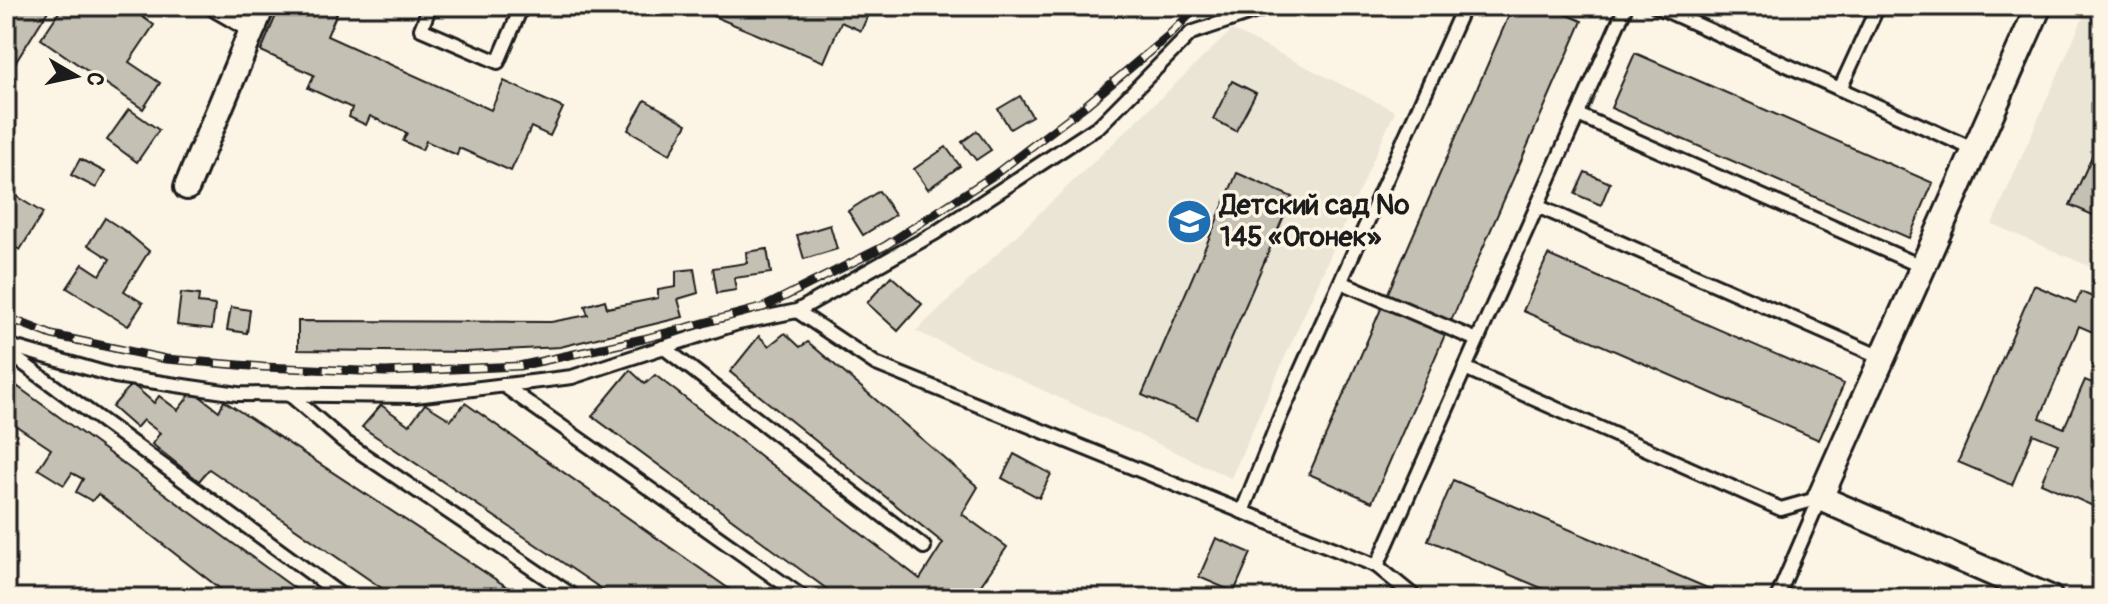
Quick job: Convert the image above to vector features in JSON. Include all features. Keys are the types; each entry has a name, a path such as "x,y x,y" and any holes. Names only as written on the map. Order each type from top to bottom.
{"street":[{"path":"187,187 258,16 219,6"},
{"path":"2039,6 1820,498 2050,598"}],"lane":[{"path":"430,6 421,29 498,62 522,6"},
{"path":"6,348 115,376 238,394 415,396 572,377 738,323 797,311 935,233 1100,125 1191,33 1272,6"},
{"path":"1242,512 1280,417 1464,6"},
{"path":"1377,566 1626,6"},
{"path":"1656,6 1975,150"},
{"path":"1840,89 1878,6"},
{"path":"1578,115 1923,267"},
{"path":"1537,206 1883,358"},
{"path":"1341,282 1477,340"},
{"path":"797,311 876,364 1377,566 1416,598"},
{"path":"663,347 924,547"},
{"path":"6,348 345,598"},
{"path":"1465,368 1781,509 1820,498"},
{"path":"503,385 804,598"},
{"path":"289,394 342,440 576,598"},
{"path":"1777,598 1820,498"}],"shaded area":[{"path":"2088,6 2102,6 2102,272 1992,224"},
{"name":"Детский сад № 145 «Огонек»","path":"1232,30 1395,111 1231,478 916,331"}],"building":[{"path":"12,6 51,6 7,76 6,15"},
{"path":"63,6 127,6 154,25 129,62 160,83 143,109 41,39"},
{"path":"280,6 340,6 327,36 491,110 504,81 563,108 550,136 531,127 511,171 459,148 457,155 426,141 422,150 403,141 407,133 370,116 366,125 349,117 352,108 308,88 314,75 261,51"},
{"path":"689,6 872,6 861,31 841,22 824,62"},
{"path":"1513,6 1547,6 1582,21 1372,502 1309,474"},
{"path":"1635,53 1933,183 1909,238 1611,108"},
{"path":"1232,81 1256,93 1236,131 1213,119"},
{"path":"1020,96 1032,116 1010,129 998,109"},
{"path":"645,100 687,124 670,154 628,130"},
{"path":"129,109 159,130 137,162 107,140"},
{"path":"977,131 991,150 976,160 962,142"},
{"path":"2102,134 2102,219 2070,205"},
{"path":"946,147 960,166 928,189 914,169"},
{"path":"80,159 105,172 96,188 71,175"},
{"path":"1585,172 1610,183 1601,205 1575,194"},
{"path":"1237,173 1292,197 1197,419 1142,395"},
{"path":"6,190 43,213 20,250 6,242"},
{"path":"879,191 895,215 863,235 848,211"},
{"path":"105,218 149,251 124,291 143,303 128,326 67,288 83,264 100,275 110,259 88,245"},
{"path":"830,225 837,249 804,259 797,235"},
{"path":"767,249 771,273 734,278 736,290 717,293 713,268 747,263 746,252"},
{"path":"1548,255 1844,384 1819,440 1523,311"},
{"path":"694,269 698,293 678,299 683,317 560,347 467,352 298,350 298,321 551,322 588,315 585,306 605,300 607,308 658,298 658,290 676,287 676,271"},
{"path":"891,276 922,304 898,331 867,303"},
{"path":"2034,285 2076,303 2081,292 2102,301 2102,336 2079,326 2040,418 2064,428 2085,380 2102,387 2102,510 2041,483 2058,444 2033,434 2012,485 1958,462"},
{"path":"181,293 199,295 198,303 215,305 212,329 177,325"},
{"path":"231,307 250,310 247,333 227,330"},
{"path":"785,333 800,347 808,342 978,487 962,514 1007,547 972,598 839,598 592,416 630,370 645,384 655,375 920,579 943,543 730,372 759,336 769,346"},
{"path":"6,378 308,598 232,598 98,494 92,501 76,492 83,479 72,473 64,485 38,469 51,449 6,419"},
{"path":"132,384 154,403 159,396 178,410 193,391 219,411 224,401 524,598 396,598 209,469 199,481 152,444 160,433 143,420 136,428 112,407"},
{"path":"465,403 742,598 615,598 362,427 381,405 409,425 425,404 451,420"},
{"path":"1014,454 1051,474 1039,498 1002,478"},
{"path":"1453,480 1731,598 1565,598 1428,540"},
{"path":"1216,538 1251,553 1234,592 1199,577"}],"railway":[{"path":"6,317 52,335 166,359 385,372 519,366 643,339 764,307 885,246 994,175 1086,105 1168,36 1198,6"}],"place":[{"name":"Детский сад № 145 «Огонек»","path":"1189,221"}]}
